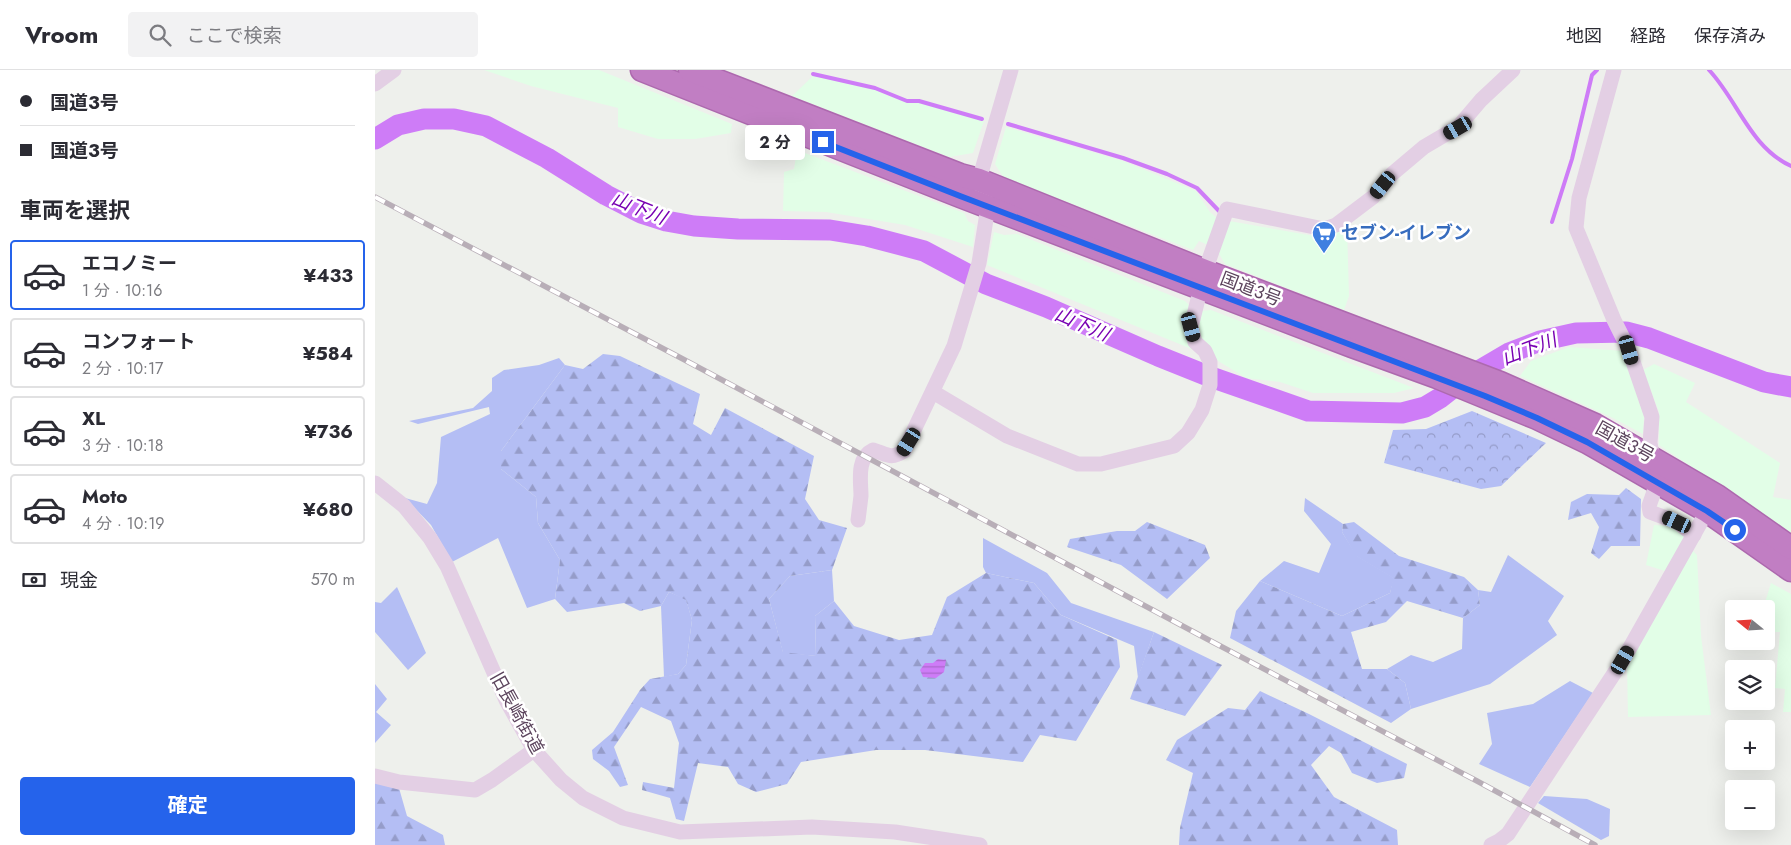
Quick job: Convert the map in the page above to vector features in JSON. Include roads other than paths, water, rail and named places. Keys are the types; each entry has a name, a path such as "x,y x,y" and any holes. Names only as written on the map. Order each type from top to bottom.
{"highway":[{"name":"国道3号","path":"642,70 988,207 1202,280 1493,389 1595,425 1717,496 1791,548"},
{"name":"国道3号","path":"690,70 951,171 979,180 1202,280"},
{"name":"国道3号","path":"1493,389 1537,418 1587,442 1657,484 1707,511 1791,570"}],"street":[{"path":"375,84 394,70"},
{"path":"858,520 861,496 859,473 865,458 873,450 891,456 897,456 904,452 953,346 979,263 988,207 979,180 1011,70"},
{"path":"933,392 1007,436 1078,464 1101,464 1174,446 1188,434 1202,410 1210,385 1210,362 1205,351 1195,342 1191,327 1202,280 1225,214 1324,229 1336,225 1373,197 1403,163 1424,147 1458,128 1481,100 1513,70"},
{"path":"1614,70 1579,198 1576,228 1626,345 1651,418 1651,443 1657,484 1649,506 1650,512 1677,522 1694,535"},
{"name":"旧長崎街道","path":"375,483 404,506 430,538 443,559 506,700 534,750 561,780 583,798 623,818 680,832 812,827 895,832 980,845"},
{"path":"1491,845 1508,834 1587,716 1623,660 1707,511"},
{"path":"375,776 399,782 475,790 534,750"}],"waterway":[{"path":"1552,222 1572,159 1592,75 1597,70"},
{"path":"1709,70 1728,95 1745,123 1765,147 1777,158 1791,166"},
{"path":"813,74 875,88 907,101 919,101 982,119"},
{"name":"山下川","path":"375,139 398,125 424,119 454,119 486,126 547,158 606,195 641,213 666,221 694,226 738,229 830,230 867,236 924,251 986,284 1046,307 1158,356 1208,376 1308,411 1402,413 1425,407 1463,380 1509,353 1540,341 1576,333 1626,332 1649,338 1764,382 1791,387"},
{"path":"1008,124 1123,158 1167,174 1197,188 1219,211 1223,212"}],"railway":[{"path":"375,197 1595,845"}],"place":[{"name":"セブン-イレブン","path":"1324,254"}]}
